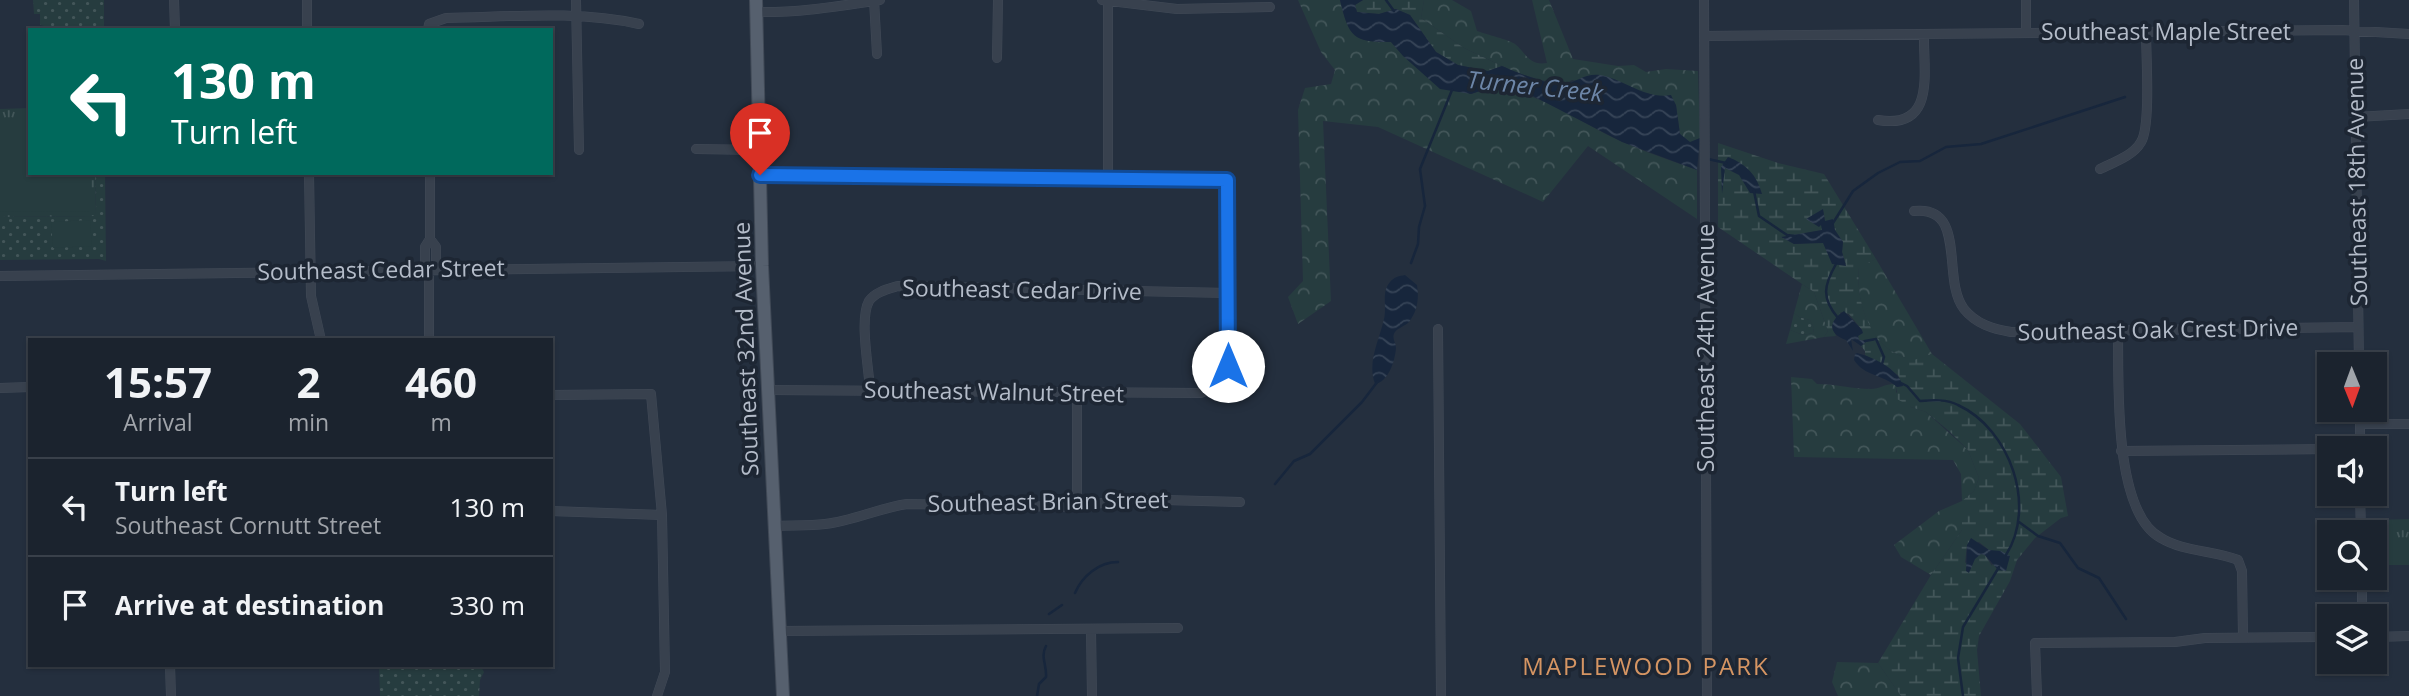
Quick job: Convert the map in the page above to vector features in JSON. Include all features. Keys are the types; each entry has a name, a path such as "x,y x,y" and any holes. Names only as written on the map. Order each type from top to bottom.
{"main road":[{"name":"Southeast 32nd Avenue","path":"756,6 762,266 783,696"}],"street":[{"path":"174,0 175,28"},
{"path":"307,0 307,28"},
{"path":"576,0 579,150"},
{"path":"874,0 877,54"},
{"path":"756,6 788,13 880,0"},
{"path":"997,58 998,0"},
{"path":"1102,0 1177,9 1270,7"},
{"name":"Southeast 24th Avenue","path":"1704,0 1707,696"},
{"path":"2025,0 2026,33"},
{"name":"Southeast 18th Avenue","path":"2354,0 2359,352"},
{"path":"1108,1 1108,178"},
{"path":"429,27 446,18 575,16 606,17 639,24"},
{"name":"Southeast Maple Street","path":"1704,36 2355,31 2409,34"},
{"path":"2100,169 2132,152 2143,141 2146,120 2146,32"},
{"path":"1878,120 1894,121 1913,114 1920,107 1924,94 1924,34"},
{"path":"2356,117 2409,114"},
{"path":"696,149 760,150"},
{"path":"309,175 312,305 320,338"},
{"path":"429,338 430,269 425,247 430,239 430,175"},
{"path":"760,175 1227,180 1228,293"},
{"name":"Southeast Oak Crest Drive","path":"1914,211 1923,210 1936,214 1942,220 1951,238 1951,269 1955,292 1963,308 1979,322 2011,332 2358,327"},
{"name":"Southeast Cedar Street","path":"0,276 762,266"},
{"name":"Southeast Cedar Drive","path":"870,390 865,317 870,300 890,288 898,286 1228,293"},
{"name":"Southeast Walnut Street","path":"768,390 1201,393 1219,385 1228,366 1228,293"},
{"path":"1438,329 1441,696"},
{"path":"2118,330 2121,451 2126,476 2144,524 2158,537 2176,545 2223,554 2238,561 2242,571 2243,637"},
{"path":"0,388 28,387"},
{"path":"1077,393 1077,507"},
{"path":"553,395 651,394 662,515 665,672 657,696"},
{"path":"2360,436 2360,424 2409,424"},
{"path":"2121,451 2317,449"},
{"name":"Southeast Brian Street","path":"775,526 826,524 885,507 907,504 1077,507 1128,499 1240,502"},
{"path":"553,511 662,515"},
{"path":"780,631 1178,628"},
{"path":"1091,630 1092,696"},
{"path":"2387,637 2409,636"},
{"path":"2037,696 2035,643 2317,637"},
{"path":"170,667 171,696"}],"green space":[{"path":"33,0 104,0 104,28 52,28 40,25 40,14 34,14"},
{"path":"1298,0 1340,0 1346,22 1355,35 1368,41 1391,42 1418,66 1471,94 1490,90 1529,96 1621,141 1697,170 1697,219 1588,146 1543,202 1378,127 1323,121 1331,301 1298,324 1288,297 1303,281 1298,110 1305,88 1331,84 1335,70 1321,52"},
{"path":"1363,0 1424,0 1421,18 1464,48 1502,66 1488,71 1458,65 1436,52 1410,15 1396,9 1379,14 1357,12 1355,5"},
{"path":"1424,0 1452,0 1471,11 1477,31 1512,42 1536,63 1547,63 1532,0 1549,0 1573,59 1618,66 1634,65 1646,72 1666,69 1698,71 1700,138 1690,143 1680,134 1676,105 1651,94 1572,80 1562,86 1517,73 1464,48 1421,18"},
{"path":"28,108 28,175 95,175 96,216 0,217 0,109"},
{"path":"0,119 28,119 28,175 91,175 91,211 0,212"},
{"path":"1718,143 1778,163 1824,174 1876,259 1859,267 1858,279 1861,302 1876,335 1893,352 1903,357 1914,360 1932,354 2020,424 2061,477 2068,516 2061,518 2035,538 2017,560 2010,581 1979,636 1977,650 1981,696 1901,696 1878,663 1931,575 1962,530 1962,501 1974,491 1979,478 1968,450 1926,412 1897,399 1897,387 1903,386 1898,375 1865,355 1861,346 1867,341 1859,340 1858,336 1862,330 1849,314 1841,312 1832,326 1836,336 1824,337 1828,331 1814,292 1718,227","holes":["1823,210 1825,222 1843,242 1842,252 1846,265 1823,242 1794,244 1783,237 1823,230","1979,542 1989,550 1997,552 1992,566 1985,555 1981,554 1965,563 1967,545"]},
{"path":"95,175 105,175 106,261 0,260 0,217 96,216"},
{"path":"90,220 92,246 53,248 51,222"},
{"path":"1876,259 1932,354 1914,361 1898,355 1883,344 1869,325 1861,302 1859,266"},
{"path":"1802,284 1814,292 1828,331 1824,337 1786,344 1790,330 1803,335 1813,333 1810,320 1794,313"},
{"path":"1794,313 1810,320 1813,333 1803,335 1790,330"},
{"path":"1791,377 1812,379 1817,384 1864,389 1894,384 1897,387 1896,392 1911,407 1926,412 1968,450 1979,478 1974,491 1962,501 1961,474 1953,460 1794,457"},
{"path":"1962,501 1962,530 1931,575 1901,557 1894,545 1939,511"},
{"path":"2409,519 2409,565 2387,565 2387,520 2376,520"},
{"path":"1837,662 1878,663 1901,696 1838,696 1832,682"},
{"path":"379,667 481,667 484,672 480,680 479,696 380,696"}],"water":[{"path":"1340,0 1363,0 1355,5 1357,12 1379,14 1396,9 1410,15 1436,52 1458,65 1488,71 1502,66 1559,85 1590,75 1600,75 1653,95 1671,95 1676,105 1680,134 1690,142 1700,138 1697,170 1622,142 1531,95 1489,88 1471,94 1440,89 1391,42 1368,41 1355,35 1346,23"},
{"path":"1728,157 1750,171 1762,194 1750,193 1739,175 1725,168 1722,194 1721,167"},
{"path":"1823,209 1825,221 1833,219 1835,230 1843,242 1842,252 1846,266 1832,264 1823,243 1794,244 1781,237 1822,230 1821,225 1819,227 1806,219"},
{"path":"1405,275 1417,285 1416,308 1409,322 1395,332 1396,348 1392,365 1384,379 1375,384 1372,368 1384,319 1387,286 1393,279"},
{"path":"1844,311 1862,330 1863,333 1858,336 1859,340 1867,341 1861,346 1851,339 1853,351 1832,327 1835,319"},
{"path":"1857,353 1891,369 1903,386 1897,387 1863,370 1854,360"},
{"path":"1971,538 1989,550 2001,551 2010,556 2006,571 1998,570 1981,554 1975,559 1969,573 1966,571 1967,545"}],"waterway":[{"name":"Turner Creek","path":"1386,0 1394,11"},
{"path":"1411,263 1418,244 1425,206 1420,169 1452,90"},
{"path":"1833,223 1853,191 1878,173 1900,162 1920,161 1946,147 1981,144 2125,97"},
{"name":"Turner Creek","path":"1708,159 1726,163"},
{"name":"Turner Creek","path":"1754,191 1759,216 1787,235 1795,236"},
{"name":"Turner Creek","path":"1836,264 1826,291 1829,304 1838,318"},
{"name":"Turner Creek","path":"1865,341 1876,339 1884,357 1882,364"},
{"path":"1275,484 1294,461 1310,454 1362,402 1378,381"},
{"name":"Turner Creek","path":"1901,383 1920,401 1949,402 1976,416 1992,432 2004,450 2018,492 2019,514 2015,535 2006,555"},
{"path":"2019,522 2038,536 2060,543 2078,568 2099,578 2126,619"},
{"path":"1075,593 1092,571 1104,564 1118,562"},
{"name":"Turner Creek","path":"1963,696 1958,658 1963,627 1999,567"},
{"path":"1049,614 1062,605"},
{"path":"1037,696 1039,684 1046,677 1046,646"}],"district":[{"name":"MAPLEWOOD PARK","path":"1646,667"}],"route":[{"path":"760,175 1227,180 1228,366"}]}
